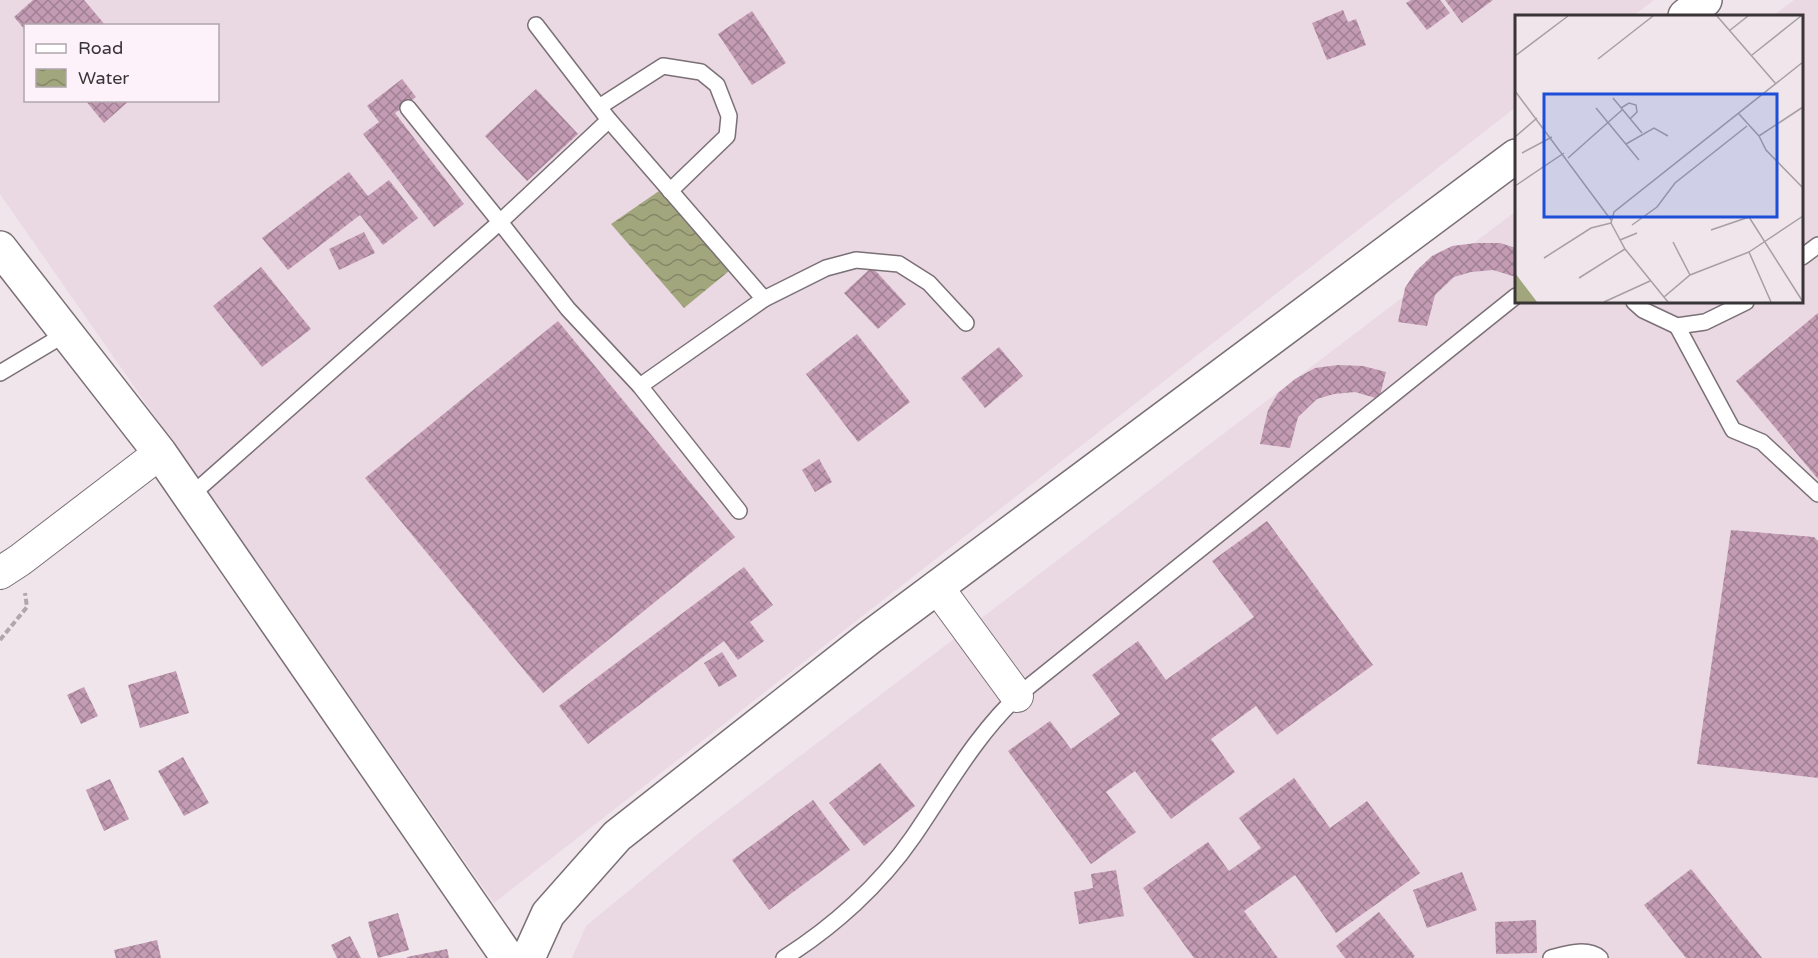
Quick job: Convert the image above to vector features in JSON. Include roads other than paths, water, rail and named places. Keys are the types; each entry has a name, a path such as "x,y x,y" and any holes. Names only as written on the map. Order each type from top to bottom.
{"main road":[{"path":"1686,15 1705,0"},
{"path":"528,958 548,914 617,836 869,638 1515,157"},
{"path":"0,248 160,453 508,958"}],"street":[{"path":"10,566 160,453"},
{"path":"938,587 1017,696"}],"lane":[{"path":"537,25 609,120 764,298"},
{"path":"599,107 663,66 701,72 717,85 729,116 727,136 670,191"},
{"path":"408,108 568,309 640,386 739,511"},
{"path":"189,497 500,222 609,120"},
{"path":"1803,257 1818,245"},
{"path":"640,386 764,298 826,268 855,260 899,264 929,283 966,323"},
{"path":"784,958 816,938 885,874 912,839 987,726 1017,696 1515,297"},
{"path":"1635,303 1643,310 1677,326 1705,322 1744,303"},
{"path":"1677,326 1732,429 1762,442 1818,494"},
{"path":"0,373 67,333"},
{"path":"1551,958 1572,952 1596,954 1600,958"}],"water":[{"path":"659,191 729,271 684,308 611,224"}]}
